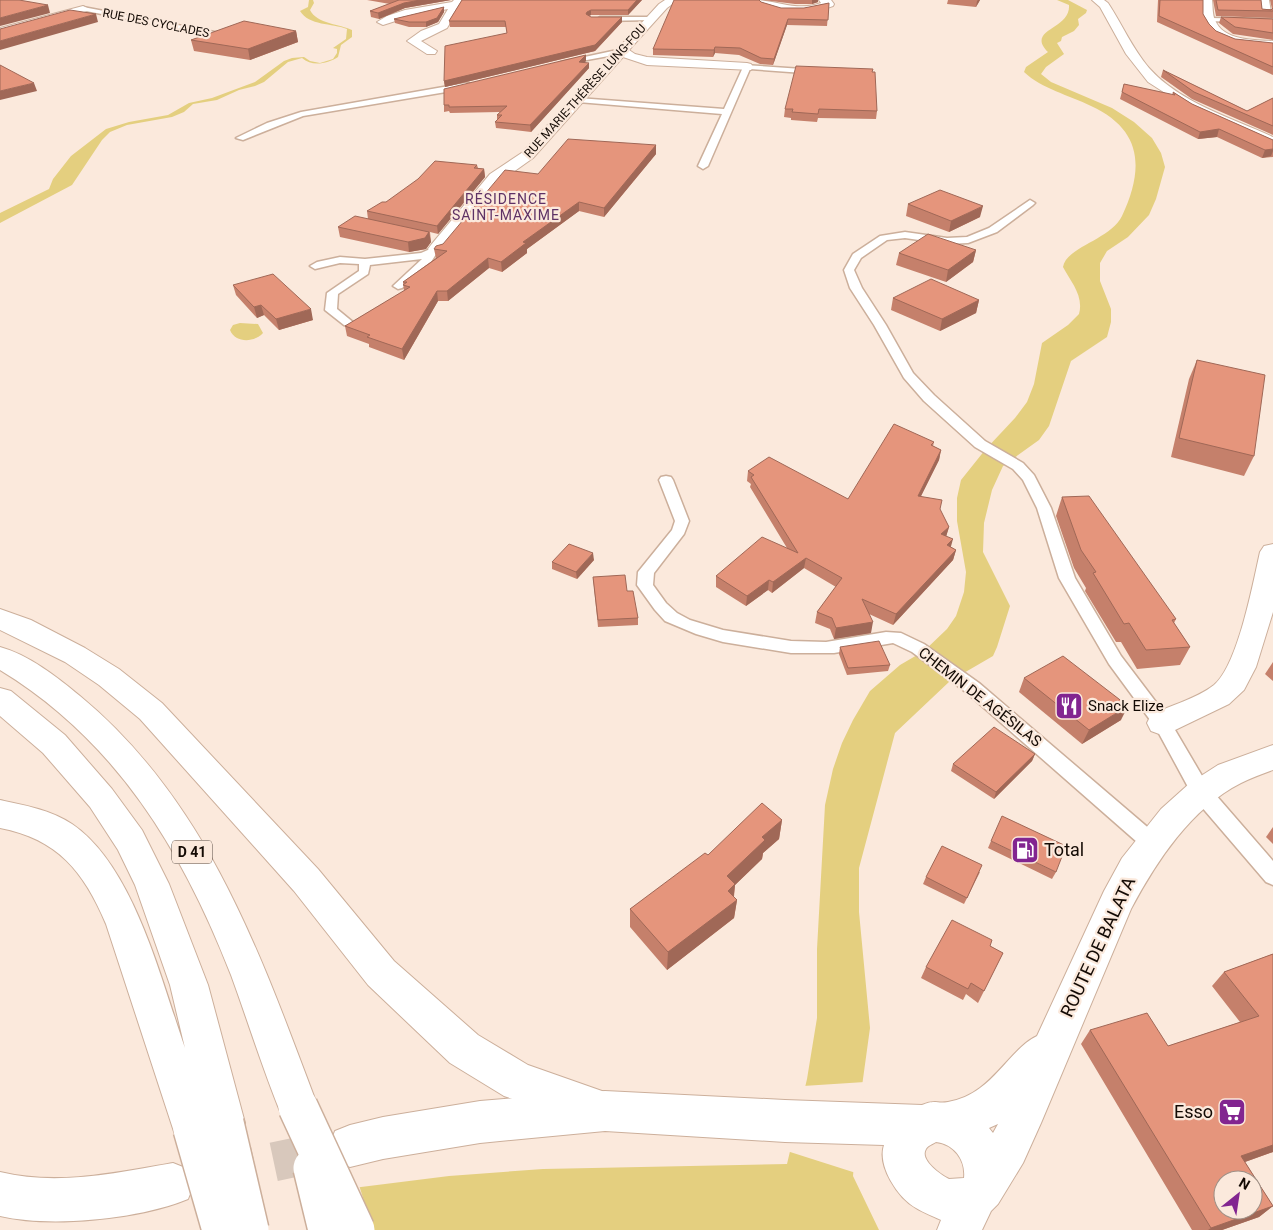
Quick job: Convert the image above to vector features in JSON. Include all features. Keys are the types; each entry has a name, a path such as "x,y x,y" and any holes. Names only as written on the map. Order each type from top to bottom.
{"main road":[{"name":"RUE MARIE-THÉRÈSE LUNG-FOU","path":"437,245 496,177 528,155 663,6 673,0"},
{"path":"760,0 772,7 792,11 829,4 824,0"},
{"path":"1097,0 1104,5 1142,66 1153,79 1194,106 1273,143"},
{"path":"1208,0 1209,20 1221,35 1243,42 1273,44"},
{"path":"431,51 413,41 443,26 457,3"},
{"path":"383,22 395,16 457,3"},
{"name":"RUE DES CYCLADES","path":"0,32 83,9"},
{"path":"622,51 631,57 646,61 747,67"},
{"path":"1162,723 1225,692 1234,681 1241,669 1264,597 1273,552"},
{"path":"0,619 21,627 75,655 109,677 151,711 306,880 381,973 464,1049 518,1082 605,1112"},
{"name":"D 41","path":"0,657 25,670 82,713 122,754 150,789 192,852 235,941 298,1107 328,1230"},
{"path":"0,699 54,744 101,798 130,840 152,884 189,985 222,1230"},
{"name":"ROUTE DE BALATA","path":"972,1207 1008,1148 1027,1109 1116,902 1134,869 1152,842 1201,792 1229,774 1273,756"},
{"path":"0,814 27,820 60,834 92,865 112,896 209,1126 249,1230"},
{"path":"350,1146 383,1138 480,1122 605,1112 866,1124 933,1124 959,1128 979,1148 986,1176 972,1207 948,1207 935,1203 922,1195 912,1184 906,1170 903,1156 905,1142 911,1132 933,1124 976,1113 999,1099 1020,1080 1056,1038"},
{"path":"298,1107 354,1230"},
{"path":"0,1194 31,1199 66,1199 117,1196 173,1184"}],"lane":[{"name":"RUE DES CYCLADES","path":"83,9 225,36"},
{"path":"591,19 651,20"},
{"path":"619,28 620,19"},
{"path":"1209,20 1273,21"},
{"path":"552,65 622,51"},
{"path":"703,166 747,67 822,73"},
{"path":"240,138 300,114 329,108 432,94 470,84"},
{"path":"578,100 727,112"},
{"path":"1030,203 1007,220 978,237 960,241 906,236 884,238 856,256 849,270 856,288 880,325 908,375 929,398 980,444 1018,466 1029,478 1044,508 1067,578 1115,660 1162,723 1201,792 1273,876"},
{"path":"315,266 327,262 355,259 365,262 423,256 437,245"},
{"path":"398,286 424,265 437,245"},
{"path":"348,323 331,310 333,293 364,272 365,262"},
{"name":"CHEMIN DE AGÉSILAS","path":"666,480 682,521 679,532 646,572 644,579 645,585 669,616 686,626 703,632 807,649 828,648 895,637 918,648 973,688 1152,842"}],"shaded area":[{"path":"309,0 313,0 314,3 310,10 313,15 323,21 352,30 352,37 341,45 338,57 329,61 320,64 310,63 302,58 288,62 264,82 255,86 239,90 217,100 193,104 184,112 172,117 127,125 110,132 102,140 72,185 0,223 0,213 49,189 53,179 71,156 106,129 129,122 168,115 189,103 212,98 255,82 284,61 292,58 304,57 310,61 320,63 333,59 337,49 333,48 346,39 347,29 315,22 304,16 300,11 308,7"},
{"path":"1057,0 1068,0 1087,10 1078,19 1079,25 1074,31 1062,37 1061,41 1057,43 1064,54 1046,67 1041,74 1051,82 1112,108 1134,122 1152,138 1161,153 1165,167 1156,199 1149,215 1128,237 1107,251 1100,263 1100,281 1111,309 1111,322 1107,337 1071,361 1049,426 1039,440 1003,466 992,490 984,523 983,552 1010,606 993,656 950,681 895,733 859,868 859,912 870,1028 859,1108 853,1176 879,1230 219,1230 353,1188 449,1176 543,1169 787,1164 807,1079 817,1018 817,949 825,805 833,769 842,743 870,691 900,665 924,651 947,629 956,616 964,592 966,572 957,521 957,498 961,480 1027,402 1034,384 1042,343 1068,325 1079,314 1080,301 1078,295 1063,267 1066,260 1080,248 1116,224 1122,216 1134,182 1136,167 1134,152 1129,139 1121,127 1108,116 1091,106 1039,83 1024,72 1026,67 1048,52 1042,44 1042,38 1063,20 1068,13 1069,5"},
{"path":"240,323 258,324 263,333 255,339 240,339 232,334 230,330 233,325"}],"pier":[{"path":"865,1082 856,1173 787,1151 803,1086"},
{"path":"359,1185 373,1230 217,1230 286,1202"}],"building":[{"path":"0,0 19,0 48,5 0,18"},
{"path":"399,0 420,0 404,3 378,13 370,11"},
{"path":"462,0 637,0 628,10 591,10 587,12 586,14 591,17 622,17 595,45 444,81 445,46 507,33 505,21 449,21"},
{"path":"674,0 759,0 781,8 804,8 829,3 828,20 788,19 774,59 761,58 740,48 715,47 714,50 653,49"},
{"path":"1160,0 1203,0 1203,14 1216,31 1235,39 1273,43 1273,67 1159,16"},
{"path":"1216,0 1261,0 1262,9 1271,10 1273,8 1273,11 1218,10"},
{"path":"444,7 437,18 426,22 409,22 394,19"},
{"path":"70,10 96,14 0,41 0,29"},
{"path":"1221,17 1273,19 1273,33 1235,27"},
{"path":"244,21 296,31 248,49 191,40"},
{"path":"586,55 579,62 589,63 530,125 495,122 502,115 497,115 507,106 449,107 449,105 444,105 444,89"},
{"path":"0,65 34,83 0,91"},
{"path":"796,66 873,69 872,72 875,72 877,111 819,109 818,114 792,112 793,109 785,109"},
{"path":"1163,70 1247,111 1273,98 1273,126 1194,92"},
{"path":"1124,84 1175,95 1173,92 1192,104 1273,140 1273,149 1265,150 1219,129 1200,132 1122,92"},
{"path":"568,139 656,145 604,208 579,202 523,242 526,243 501,262 488,258 447,291 437,291 402,349 367,337 370,335 345,326 410,287 403,285 407,282 403,282 447,251 434,249 436,246 443,244 505,170 538,174"},
{"path":"435,161 477,165 474,168 484,169 437,226 367,211 382,202 386,202 418,179"},
{"path":"940,190 983,206 951,221 908,204"},
{"path":"355,216 429,232 425,238 408,242 338,227"},
{"path":"928,234 976,250 948,270 899,253"},
{"path":"273,274 311,309 276,319 261,305 254,307 233,285"},
{"path":"931,279 979,300 942,319 893,298"},
{"path":"1197,360 1265,375 1254,456 1179,438"},
{"path":"894,424 934,442 931,445 941,450 918,496 942,500 940,509 949,527 941,534 953,539 947,545 956,550 896,614 862,599 873,622 836,628 832,618 817,612 842,578 806,558 773,582 769,580 747,596 716,576 762,537 798,553 751,477 754,475 748,471 769,457 848,499"},
{"path":"1089,496 1176,619 1172,620 1190,647 1146,650 1129,623 1124,624 1093,573 1096,572 1081,550 1062,497"},
{"path":"569,544 593,553 576,572 552,562"},
{"path":"625,575 627,591 633,591 638,618 598,620 593,577"},
{"path":"879,641 890,665 848,668 840,647"},
{"path":"1063,656 1128,706 1089,730 1024,678"},
{"path":"994,727 1035,754 996,792 953,764"},
{"path":"762,803 782,820 762,837 765,840 727,876 735,884 728,891 737,900 668,952 630,909 705,853 708,855"},
{"name":"Total","path":"1002,816 1066,846 1056,872 991,841"},
{"path":"942,846 982,865 967,898 926,877"},
{"path":"952,920 992,940 990,946 1003,953 984,991 971,983 968,989 926,967"},
{"path":"1273,954 1273,1145 1241,1156 1250,1170 1213,1170 1213,1220 1234,1220 1211,1228 1090,1030 1147,1013 1168,1046 1259,1016 1224,972"},
{"path":"1263,1190 1273,1206 1263,1210"}],"tunnel":[{"path":"217,1174 334,1149"}],"place":[{"name":"Snack Elize","path":"1069,706"},
{"name":"Total","path":"1025,850"},
{"name":"Esso","path":"1232,1112"}],"district":[{"name":"RÉSIDENCE SAINT-MAXIME","path":"506,207"}]}
